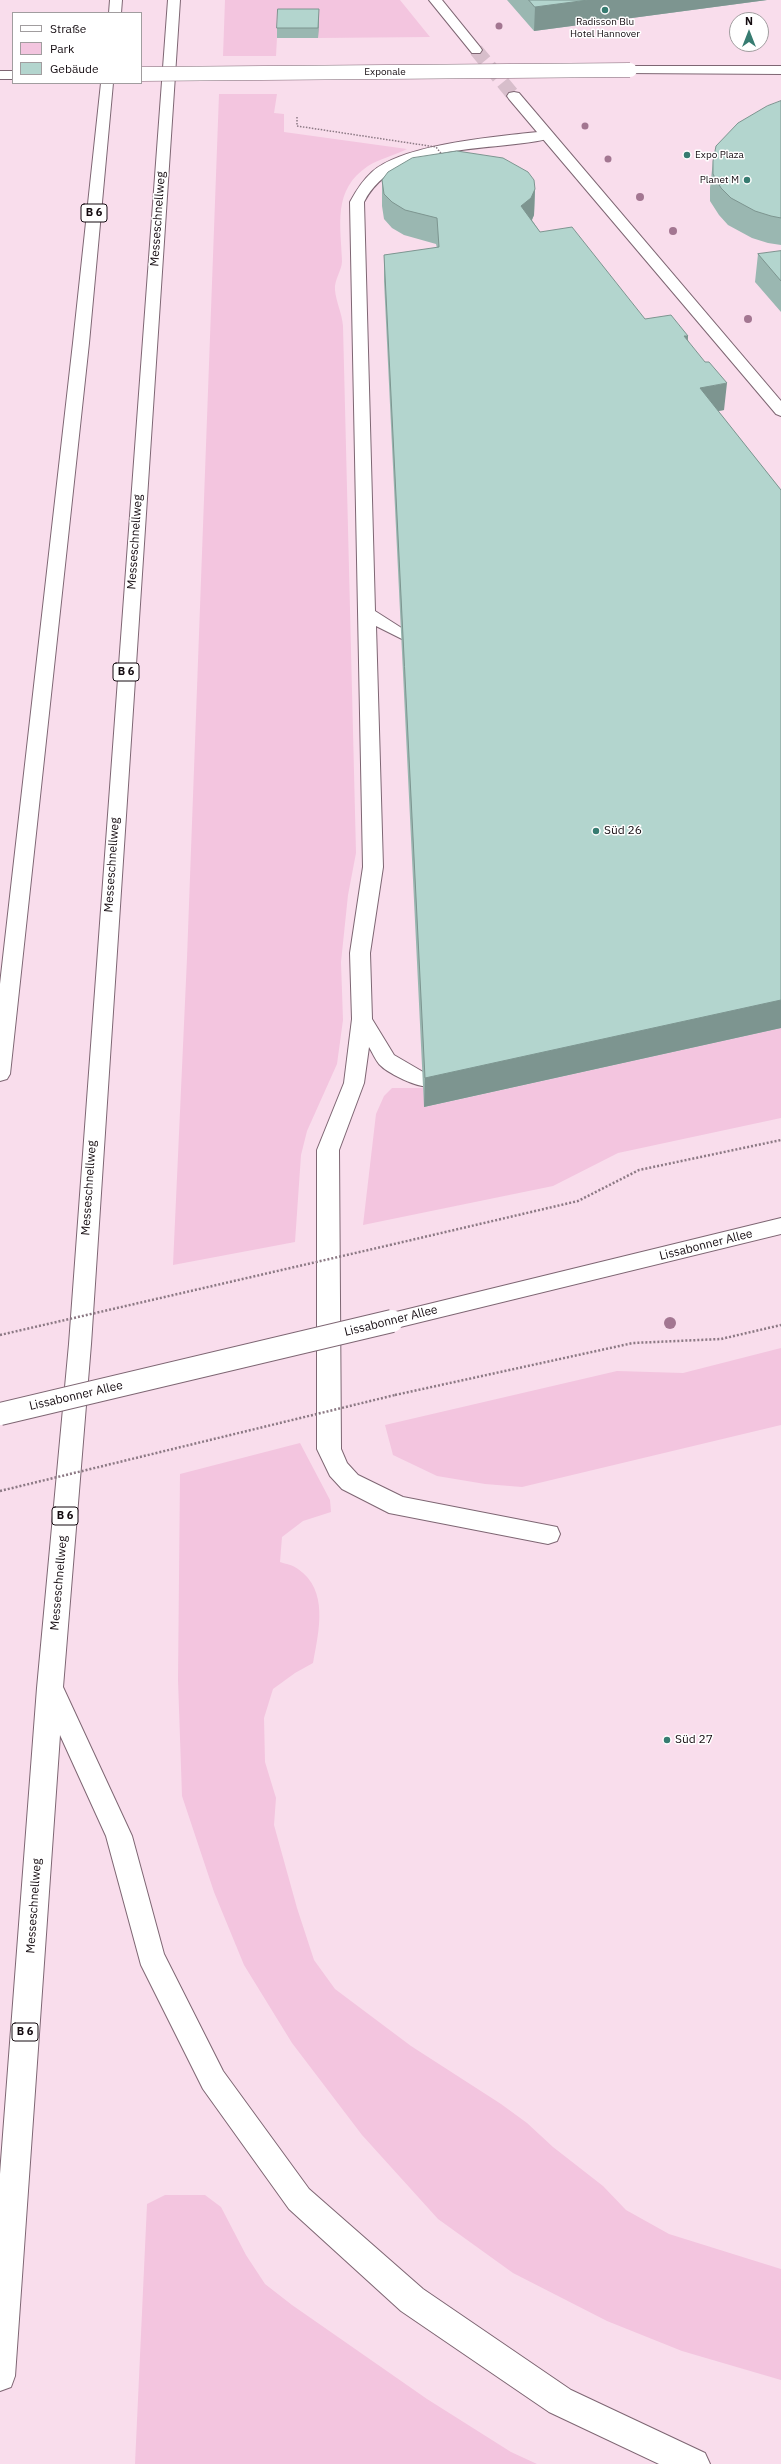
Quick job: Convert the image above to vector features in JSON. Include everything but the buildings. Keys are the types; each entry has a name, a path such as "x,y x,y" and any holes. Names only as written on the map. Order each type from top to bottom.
{"main road":[{"path":"115,12 116,0"},
{"name":"Messeschnellweg","path":"0,2376 50,1688 80,1344 174,0"},
{"path":"435,0 476,50"},
{"name":"Exponale","path":"142,74 781,70"},
{"path":"0,75 12,75"},
{"name":"B 6","path":"0,1074 81,343 107,84"},
{"path":"514,96 781,411"},
{"path":"547,135 424,153 398,163 375,176 364,187 357,202 373,867 360,953 362,1019 354,1083 328,1150 329,1449 338,1469 350,1482 398,1506 548,1534"},
{"path":"368,614 402,634"},
{"path":"362,1019 388,1060 423,1081"},
{"name":"Lissabonner Allee","path":"0,1414 392,1321 781,1226"},
{"path":"50,1688 119,1836 151,1956 212,2080 299,2200 412,2300 554,2396 694,2464"}],"path":[{"path":"0,1335 578,1201 639,1170 781,1140"},
{"path":"0,1491 395,1394 633,1343 721,1339 781,1325"}],"green space":[{"path":"225,0 400,0 430,37 318,38 319,19 278,19 276,56 223,56"},
{"path":"219,94 277,94 274,113 284,114 284,132 407,149 368,166 357,175 349,186 341,209 340,221 342,261 335,286 343,326 356,853 348,895 341,962 343,1020 337,1064 307,1131 301,1155 295,1242 173,1265 187,958"},
{"path":"781,1028 781,1118 618,1153 553,1186 363,1225 376,1114 384,1096 392,1088 424,1088 425,1107"},
{"path":"781,1348 781,1425 522,1487 485,1484 437,1476 393,1455 385,1425 617,1371 683,1373"},
{"path":"300,1443 330,1500 331,1512 303,1521 282,1537 280,1562 298,1569 308,1578 314,1588 318,1600 319,1612 318,1638 313,1663 295,1673 273,1689 264,1718 265,1762 276,1798 274,1825 297,1908 314,1960 335,1989 411,2046 501,2104 527,2123 553,2147 603,2186 626,2210 669,2234 781,2269 781,2380 682,2351 607,2321 513,2273 438,2219 362,2135 292,2043 244,1965 214,1892 182,1796 178,1680 180,1474"},
{"path":"165,2195 205,2195 221,2207 246,2255 265,2284 292,2305 427,2399 511,2452 537,2464 135,2464 147,2204"}],"tunnel":[{"path":"476,50 514,96"}],"place":[{"name":"Radisson Blu Hotel Hannover","path":"605,10"},
{"name":"Expo Plaza","path":"687,155"},
{"name":"Planet M","path":"747,180"},
{"name":"Süd 26","path":"596,831"},
{"name":"Süd 27","path":"667,1740"}]}
